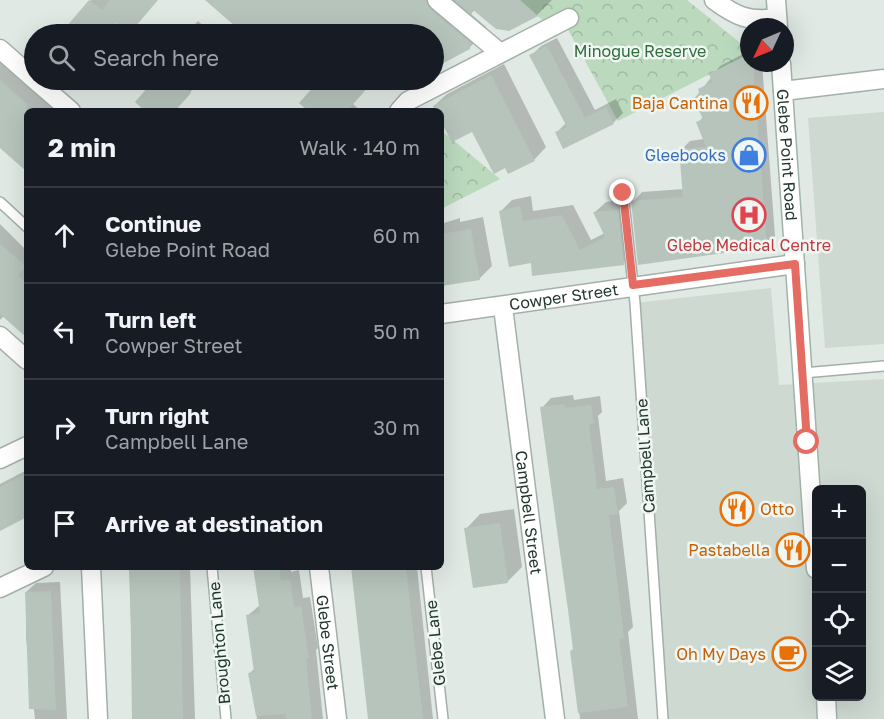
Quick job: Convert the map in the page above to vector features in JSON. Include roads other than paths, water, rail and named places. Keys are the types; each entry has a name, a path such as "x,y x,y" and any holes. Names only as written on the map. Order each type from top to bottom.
{"street":[{"path":"437,0 499,52"},
{"path":"714,0 744,18 755,21 777,15"},
{"path":"444,81 569,18"},
{"path":"0,49 24,70"},
{"name":"Glebe Point Road","path":"782,72 814,539"},
{"path":"783,91 884,79"},
{"path":"47,90 68,108"},
{"path":"401,108 408,100 427,90"},
{"name":"Cowper Street","path":"444,314 502,307 633,285 795,264"},
{"name":"Campbell Street","path":"502,307 555,719"},
{"path":"0,336 24,357"},
{"path":"0,459 24,447"},
{"path":"0,588 38,570"},
{"path":"91,570 98,719"},
{"name":"Glebe Street","path":"319,570 337,719"},
{"path":"825,701 827,719"}],"lane":[{"name":"Campbell Lane","path":"623,193 633,285 663,719"},
{"path":"0,202 24,224"},
{"path":"803,373 884,366"},
{"name":"Broughton Lane","path":"212,570 226,719"},
{"name":"Glebe Lane","path":"426,570 443,719"}],"place":[{"name":"Baja Cantina","path":"751,103"},
{"name":"Gleebooks","path":"749,155"},
{"name":"Glebe Medical Centre","path":"749,215"},
{"name":"Otto","path":"737,509"},
{"name":"Pastabella","path":"793,550"},
{"name":"Oh My Days","path":"789,654"}],"park label":[{"name":"Minogue Reserve","path":"640,51"}]}
